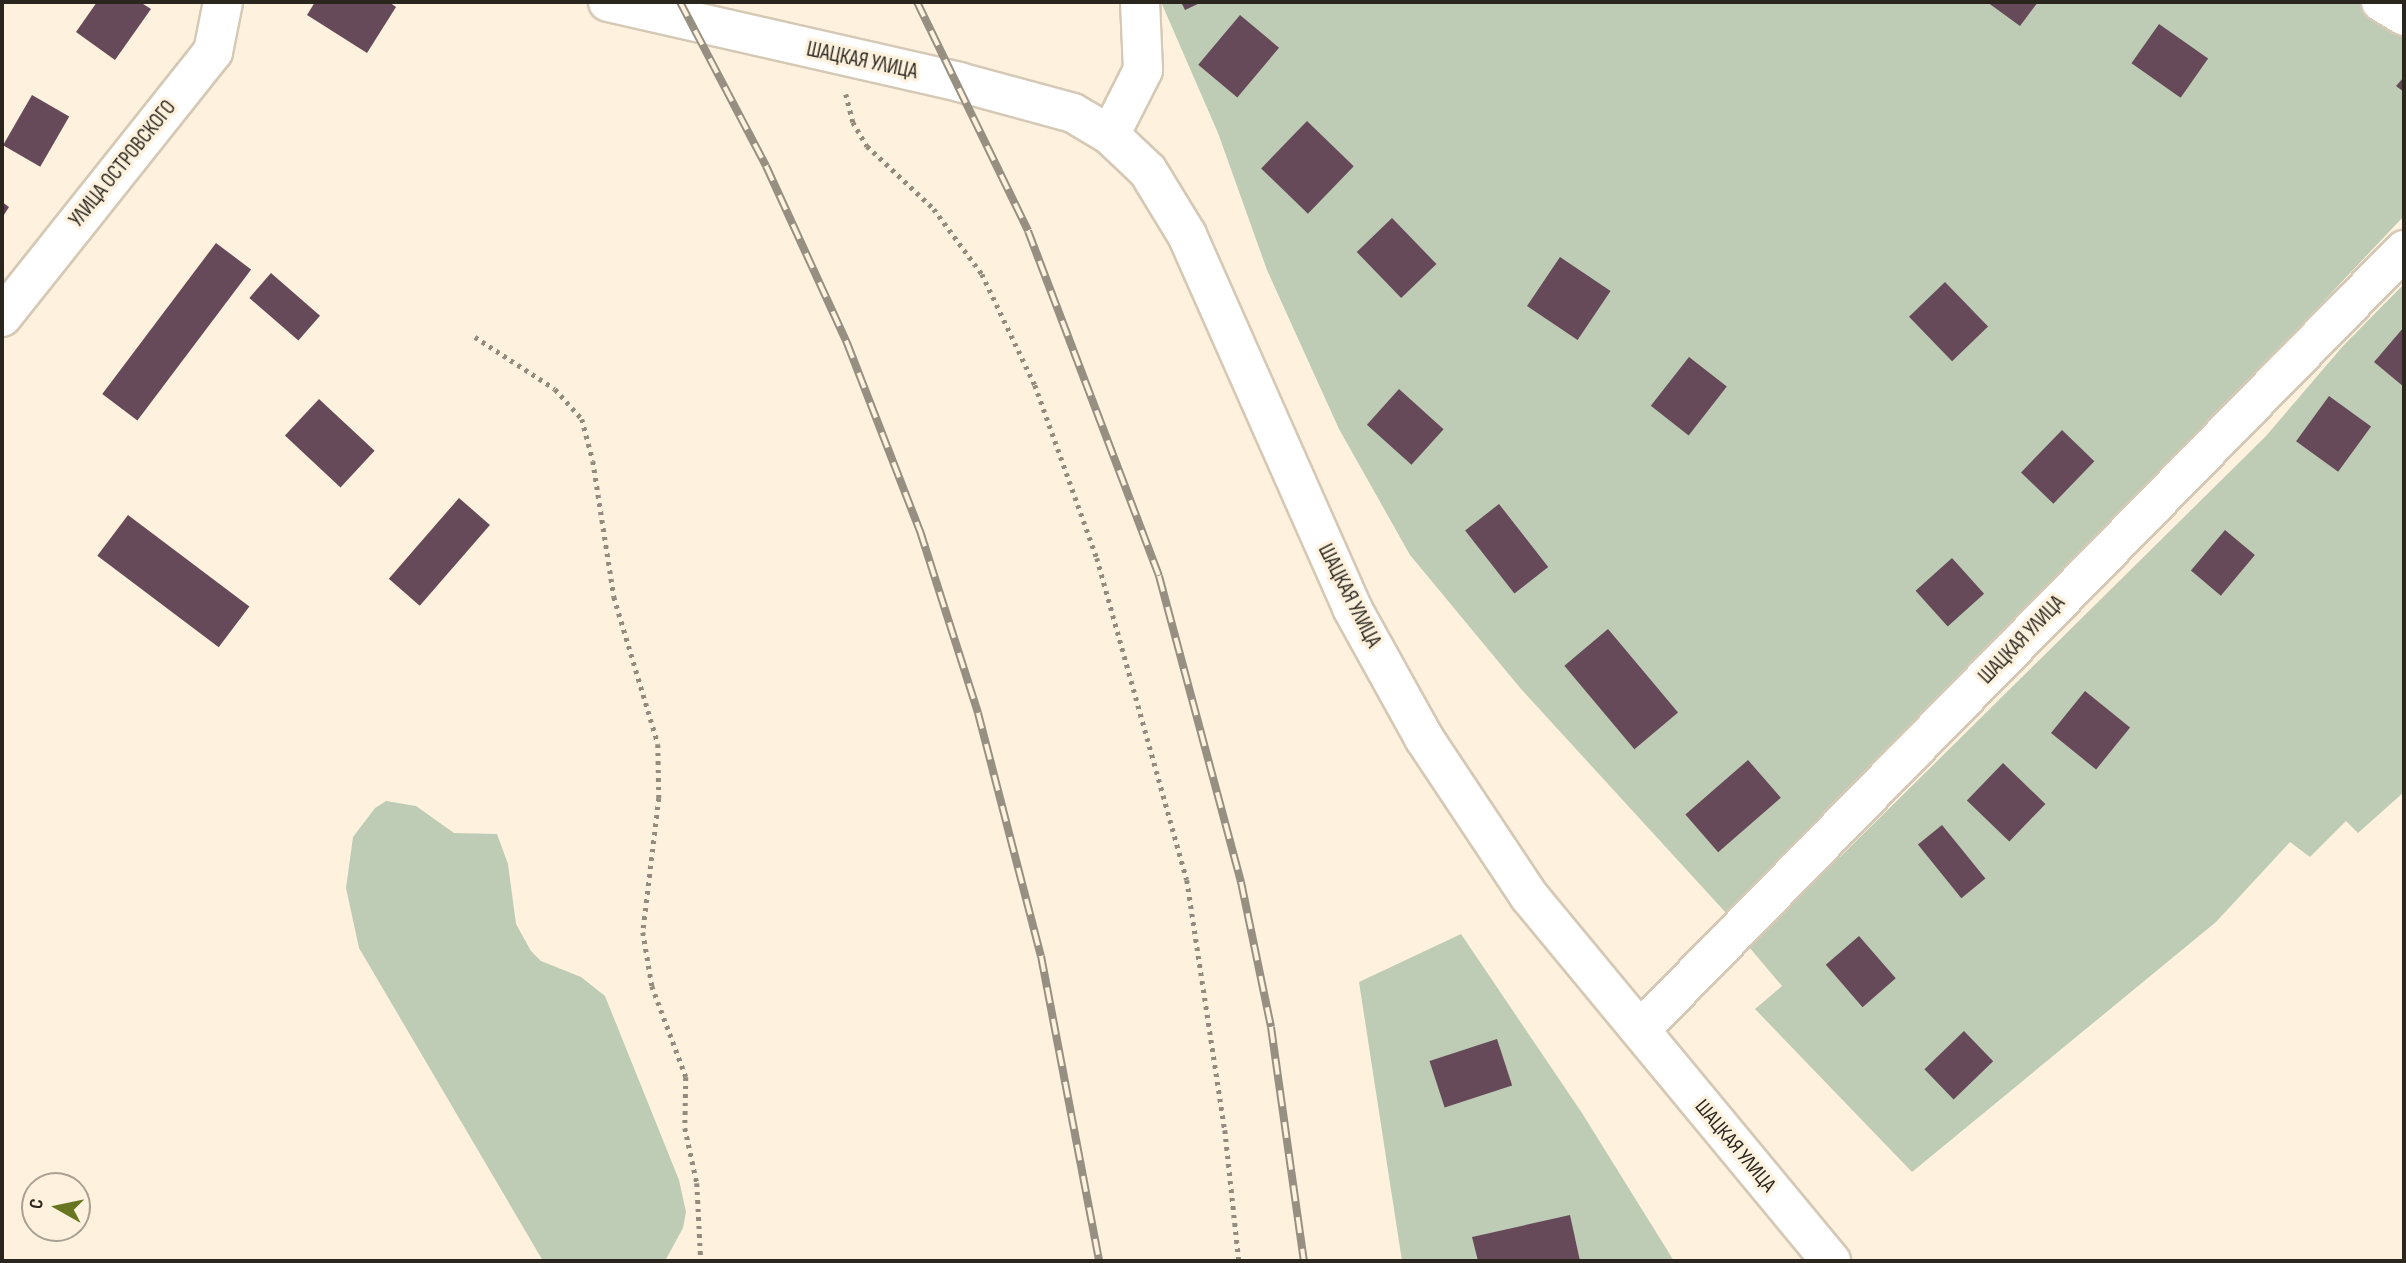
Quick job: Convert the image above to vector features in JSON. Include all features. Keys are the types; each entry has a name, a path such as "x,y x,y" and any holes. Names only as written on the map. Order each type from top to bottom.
{"main road":[{"name":"УЛИЦА ОСТРОВСКОГО","path":"2,317 213,52 223,2"},
{"name":"ШАЦКАЯ УЛИЦА","path":"608,2 1017,97 1073,113 1110,135 1149,171 1187,235 1347,595 1424,738 1529,896 1830,1261"},
{"path":"1110,135 1143,70 1140,2"},
{"path":"2381,2 2404,16"},
{"name":"ШАЦКАЯ УЛИЦА","path":"1640,1030 2404,250"}],"path":[{"path":"846,58 846,95 853,122 867,146 934,209 982,274 1035,385 1097,558 1187,880 1240,1261"},
{"path":"475,337 555,389 582,419 593,461 614,597 658,744 659,798 643,932 653,986 686,1077 685,1128 697,1183 701,1261"}],"green space":[{"path":"1161,2 2362,2 2404,34 2404,216 1973,672 1727,914 1521,689 1410,555 1339,429 1267,270 1218,133"},
{"path":"2404,284 2404,792 2358,833 2346,821 2310,857 2290,842 2216,922 1912,1172 1755,1009 1782,986 1749,947 2266,436 2343,346"},
{"path":"386,801 416,806 454,833 497,834 508,864 516,924 531,951 541,961 581,977 605,996 679,1180 686,1212 683,1228 665,1261 543,1261 359,948 346,888 353,837 375,808"},
{"path":"1461,934 1582,1113 1674,1261 1402,1261 1359,982"}],"building":[{"path":"97,2 140,2 151,9 115,60 76,32"},
{"path":"315,2 389,2 396,7 367,53 307,15"},
{"path":"1181,2 1202,2 1185,10"},
{"path":"1987,2 2038,2 2020,26"},
{"path":"1240,15 1279,48 1237,98 1198,65"},
{"path":"2159,24 2208,58 2181,98 2131,63"},
{"path":"2404,77 2404,92 2396,86"},
{"path":"32,95 69,116 40,167 3,145"},
{"path":"1307,121 1354,166 1308,214 1261,168"},
{"path":"2,202 9,207 2,218"},
{"path":"1392,218 1436,264 1401,298 1357,252"},
{"path":"216,243 251,269 137,420 102,394"},
{"path":"1560,257 1611,291 1578,340 1527,306"},
{"path":"271,273 320,316 298,341 249,298"},
{"path":"1945,282 1988,327 1952,361 1909,317"},
{"path":"2404,327 2404,387 2374,362"},
{"path":"1689,357 1727,387 1689,435 1651,406"},
{"path":"1399,389 1444,429 1411,465 1367,425"},
{"path":"2329,396 2371,427 2338,472 2296,441"},
{"path":"319,399 375,451 340,487 285,436"},
{"path":"2062,430 2094,461 2053,504 2021,472"},
{"path":"459,498 490,525 420,606 389,579"},
{"path":"1499,504 1548,567 1514,594 1465,530"},
{"path":"128,515 249,606 219,647 97,556"},
{"path":"2225,530 2255,555 2221,596 2191,571"},
{"path":"1952,558 1984,594 1948,626 1916,591"},
{"path":"1608,629 1678,712 1634,749 1564,666"},
{"path":"2085,691 2130,728 2096,769 2051,733"},
{"path":"1748,760 1781,798 1718,852 1685,814"},
{"path":"2003,763 2045,804 2009,841 1967,800"},
{"path":"1942,825 1985,879 1961,898 1918,845"},
{"path":"1859,936 1896,978 1863,1007 1826,965"},
{"path":"1964,1031 1993,1061 1954,1099 1924,1069"},
{"path":"1497,1039 1512,1086 1445,1108 1429,1061"},
{"path":"1570,1215 1580,1261 1478,1261 1472,1237"}],"railway":[{"path":"680,2 766,166 847,343 920,531 978,713 1041,956 1099,1261"},
{"path":"917,2 1028,231 1159,576 1241,882 1271,1027 1304,1261"}]}
